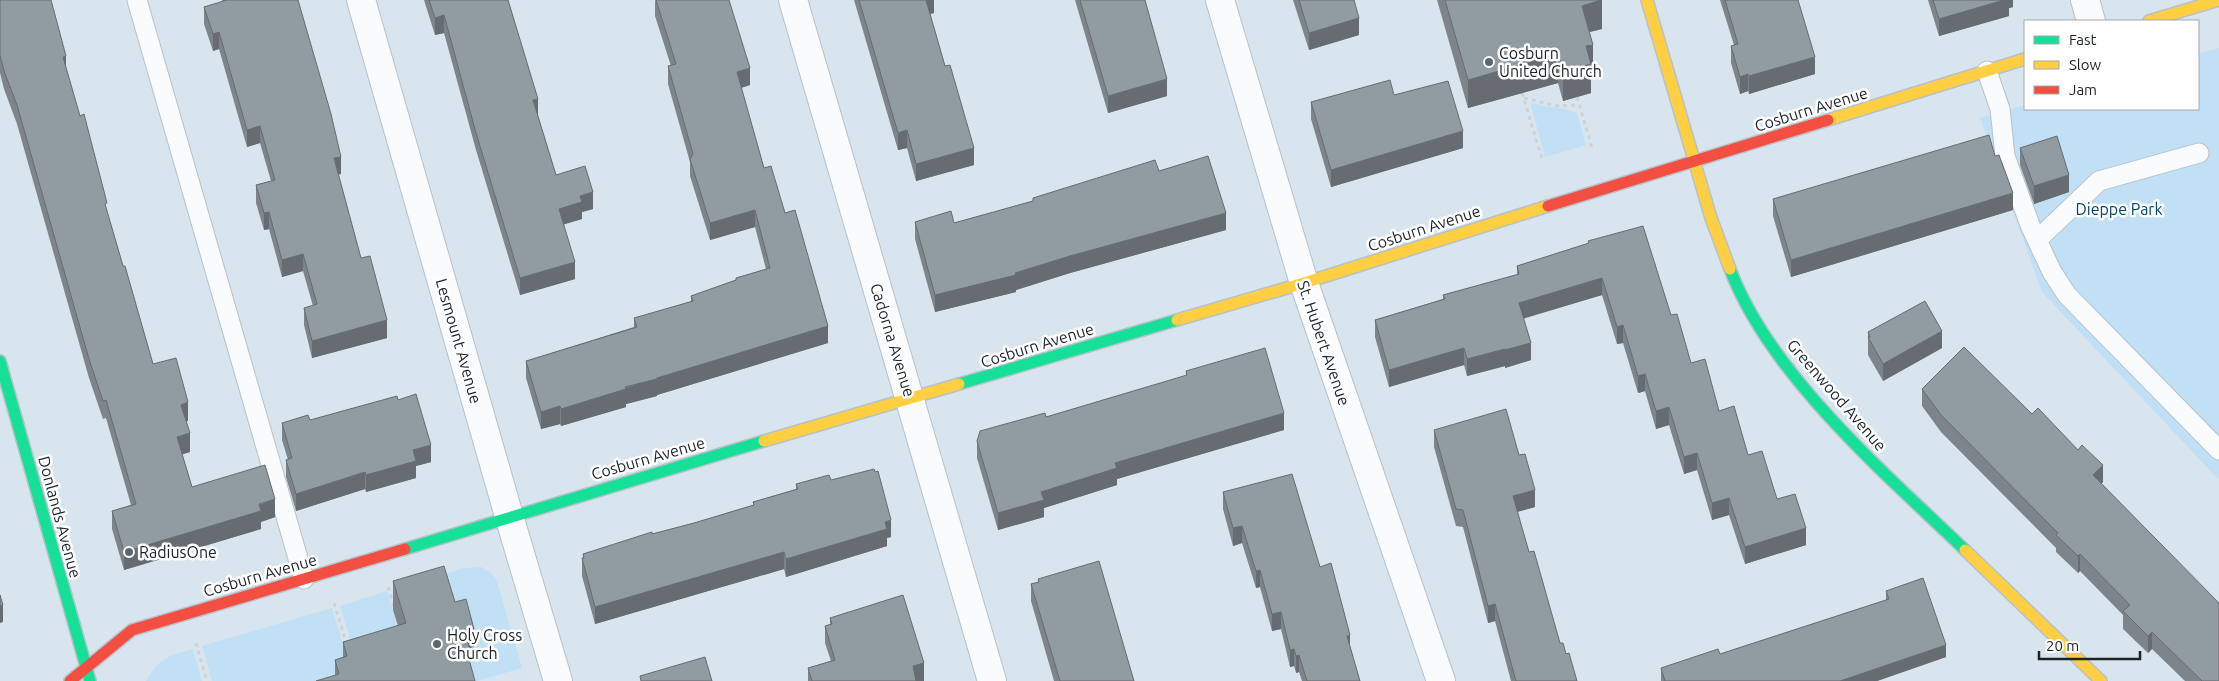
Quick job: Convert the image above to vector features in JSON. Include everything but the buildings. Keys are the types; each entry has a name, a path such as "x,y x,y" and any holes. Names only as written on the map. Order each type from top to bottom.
{"street":[{"name":"Lesmount Avenue","path":"361,0 508,516 558,681"},
{"name":"Cadorna Avenue","path":"792,0 911,399 992,681"},
{"name":"St. Hubert Avenue","path":"1220,0 1304,283 1441,681"},
{"name":"Greenwood Avenue","path":"1647,0 1694,161 1732,274 1755,320 1783,361 1831,418 1885,473 2101,681"},
{"path":"2085,0 2091,20"},
{"path":"2152,20 2219,0"},
{"name":"Cosburn Avenue","path":"70,681 132,630 304,580 508,516 1304,283 2024,59"},
{"name":"Donlands Avenue","path":"0,361 90,681"}],"lane":[{"path":"137,0 304,580"},
{"path":"1987,71 2000,109 2005,156 2037,240 2052,272 2067,295 2219,450"},
{"path":"2037,240 2099,181 2199,154"}],"path":[{"path":"1543,162 1523,95 1557,106 1580,105"},
{"path":"1577,97 1592,148"},
{"path":"388,586 395,609"},
{"path":"334,603 348,649"},
{"path":"196,642 207,681"}],"green space":[{"name":"Dieppe Park","path":"2219,48 2219,480 2042,292 1980,118 2024,105 2024,110 2199,110 2199,54"},
{"path":"1532,103 1577,113 1586,145 1545,157 1531,106"},
{"path":"481,567 491,573 497,581 522,668 477,681 470,681 464,661 474,658 419,582 464,568"},
{"path":"387,591 414,681 358,665 340,606"},
{"path":"332,608 349,665 346,681 212,681 202,646"},
{"path":"193,649 202,681 146,681 160,662"}],"traffic: fast":[{"path":"1730,269 1748,308 1772,347 1801,384 1866,455 1965,550"},
{"path":"959,384 1177,320"},
{"path":"0,361 90,681"},
{"path":"405,549 764,441"}],"traffic: slow":[{"path":"1647,0 1711,218 1730,269"},
{"path":"2152,20 2219,0"},
{"path":"1828,120 2024,59"},
{"path":"1177,320 1304,283 1548,206"},
{"path":"764,441 959,384"},
{"path":"1965,550 2101,681"}],"traffic: jam":[{"path":"1548,206 1828,120"},
{"path":"70,681 132,630 405,549"}],"place":[{"name":"Cosburn United Church","path":"1489,62"},
{"name":"RadiusOne","path":"129,552"},
{"name":"Holy Cross Church","path":"437,644"}]}
